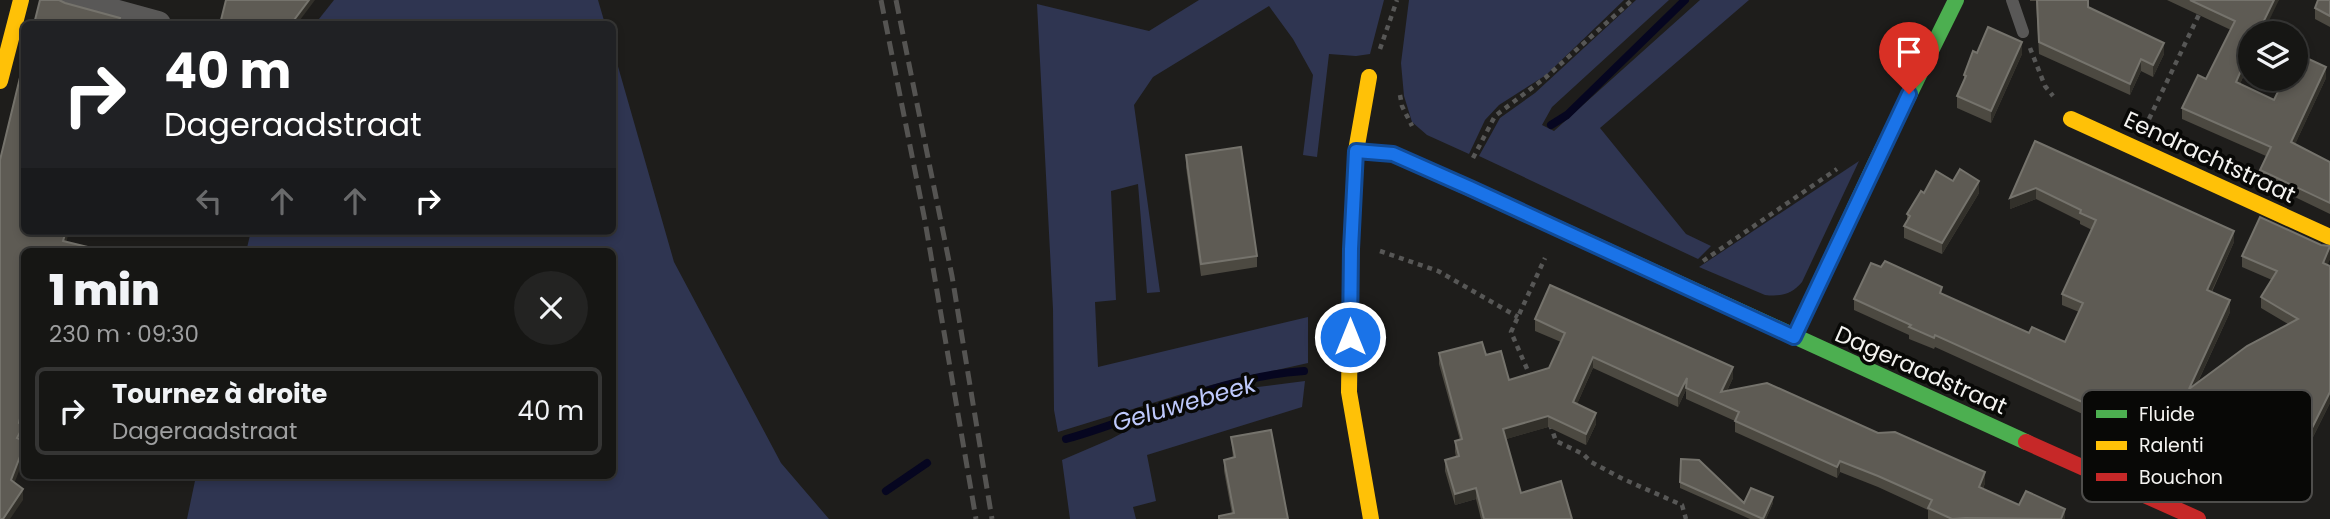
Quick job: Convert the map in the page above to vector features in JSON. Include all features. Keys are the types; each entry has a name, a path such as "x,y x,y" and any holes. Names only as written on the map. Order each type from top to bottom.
{"street":[{"path":"0,81 21,0"},
{"path":"70,0 147,21"},
{"path":"1794,337 1956,0"},
{"path":"1369,77 1356,151 1351,249 1349,392 1371,519"},
{"name":"Eendrachtstraat","path":"2071,119 2330,237"},
{"name":"Dageraadstraat","path":"1356,151 1393,154 2082,467"},
{"name":"Dageraadstraat","path":"2160,502 2198,519"}],"lane":[{"path":"2012,0 2023,32"}],"path":[{"path":"1369,77 1397,0"},
{"path":"1471,163 1495,116 1545,78 1632,0"},
{"path":"2136,147 2206,0"},
{"path":"2023,32 2045,86 2071,119"},
{"path":"1400,93 1402,106 1413,129"},
{"path":"1700,263 1858,155 1875,164"},
{"path":"1532,382 1511,332 1559,229"},
{"path":"1351,249 1383,251 1438,271 1518,317"},
{"path":"1548,419 1556,441 1583,454 1591,462 1612,473 1682,505 1686,519"}],"shaded area":[{"path":"334,0 598,0 604,21 317,21"},
{"path":"1199,0 1384,0 1370,54 1329,54 1317,157 1303,155 1313,75 1293,39 1269,6 1153,77 1134,105 1160,292 1147,293 1138,184 1111,191 1116,300 1095,302 1098,367 1308,317 1308,363 1211,385 1058,432 1054,410 1053,309 1037,4 1149,31"},
{"path":"1409,0 1624,0 1546,75 1499,105 1485,120 1469,154 1427,135 1412,122 1404,96 1401,63"},
{"path":"1636,0 1669,0 1552,107 1542,125 1554,131 1700,0 1749,0 1600,128 1686,234 1711,246 1698,259 1479,156 1500,118 1535,93"},
{"path":"616,59 674,262 781,463 829,519 187,519 195,479 616,479 616,248 247,248 250,235 616,235"},
{"path":"1859,161 1802,282 1790,292 1776,296 1765,295 1699,267"},
{"path":"1305,381 1302,407 1147,455 1156,501 1133,507 1136,519 1070,519 1062,460 1111,439 1152,417 1191,402 1258,387"}],"building":[{"path":"40,0 59,0 120,18 119,21 35,21"},
{"path":"226,0 309,0 293,21 221,21"},
{"path":"2037,0 2088,0 2088,7 2164,43 2153,65 2141,59 2130,84 2039,42"},
{"path":"2190,0 2274,0 2264,21 2238,21 2238,91 2255,91 2274,100 2278,91 2308,91 2308,59 2326,67 2291,142 2330,162 2330,203 2260,170 2271,147 2182,108 2198,75 2206,79 2235,21"},
{"path":"2318,0 2330,0 2330,16 2315,8"},
{"path":"1988,27 2022,42 1991,111 1957,96 1973,51 1977,53"},
{"path":"21,73 21,235 65,235 63,241 92,248 21,248 21,431 17,438 21,440 21,454 11,480 23,489 3,519 0,519 0,160"},
{"path":"2035,141 2234,231 2207,290 2230,300 2189,389 2247,346 2298,319 2261,297 2277,271 2242,256 2260,217 2321,245 2330,246 2323,263 2330,266 2330,392 2312,428 2312,390 2082,390 2082,402 1935,335 1934,338 1909,327 1911,325 1854,299 1871,263 1881,267 1885,261 1942,287 1940,293 2029,333 2032,327 2065,342 2083,303 2062,294 2096,220 2036,188 2010,198"},
{"path":"1241,147 1257,256 1201,264 1186,155"},
{"path":"1960,169 1979,181 1942,243 1904,226 1910,216 1907,214 1921,191 1924,193 1936,171 1953,181"},
{"path":"1550,285 1733,367 1721,392 1767,383 1878,433 1895,432 1985,472 1979,487 2019,505 2026,491 2065,509 2061,519 1952,519 1928,508 1932,500 1840,461 1837,467 1735,421 1739,412 1686,388 1687,378 1678,396 1593,357 1573,402 1596,413 1586,434 1548,416 1503,429 1521,493 1561,481 1572,519 1484,519 1476,488 1455,494 1445,460 1459,456 1455,441 1462,439 1439,353 1482,342 1486,355 1501,351 1509,380 1549,368 1565,333 1535,319"},
{"path":"1271,430 1288,519 1219,519 1219,516 1234,513 1224,460 1235,457 1231,437"},
{"path":"1681,459 1699,460 1744,503 1751,488 1773,497 1763,519 1680,482"}],"waterway":[{"name":"Geluwebeek","path":"1551,125 1567,115 1685,0"},
{"name":"Geluwebeek","path":"1066,439 1213,389 1273,374 1304,371"},
{"name":"Geluwebeek","path":"886,491 927,463"}],"railway":[{"path":"881,0 925,221 976,519"},
{"path":"896,0 952,276 992,519"}],"traffic: fast":[{"path":"1794,337 1956,0"},
{"path":"1560,229 2026,442"}],"traffic: slow":[{"path":"0,81 21,0"},
{"path":"1369,77 1356,151 1351,249 1349,392 1371,519"},
{"path":"2071,119 2330,237"}],"traffic: jam":[{"path":"1356,151 1393,154 1560,229"},
{"path":"2026,442 2082,467"},
{"path":"2160,502 2198,519"}],"route":[{"path":"1350,337 1356,151 1393,154 1794,337 1909,94"}]}
